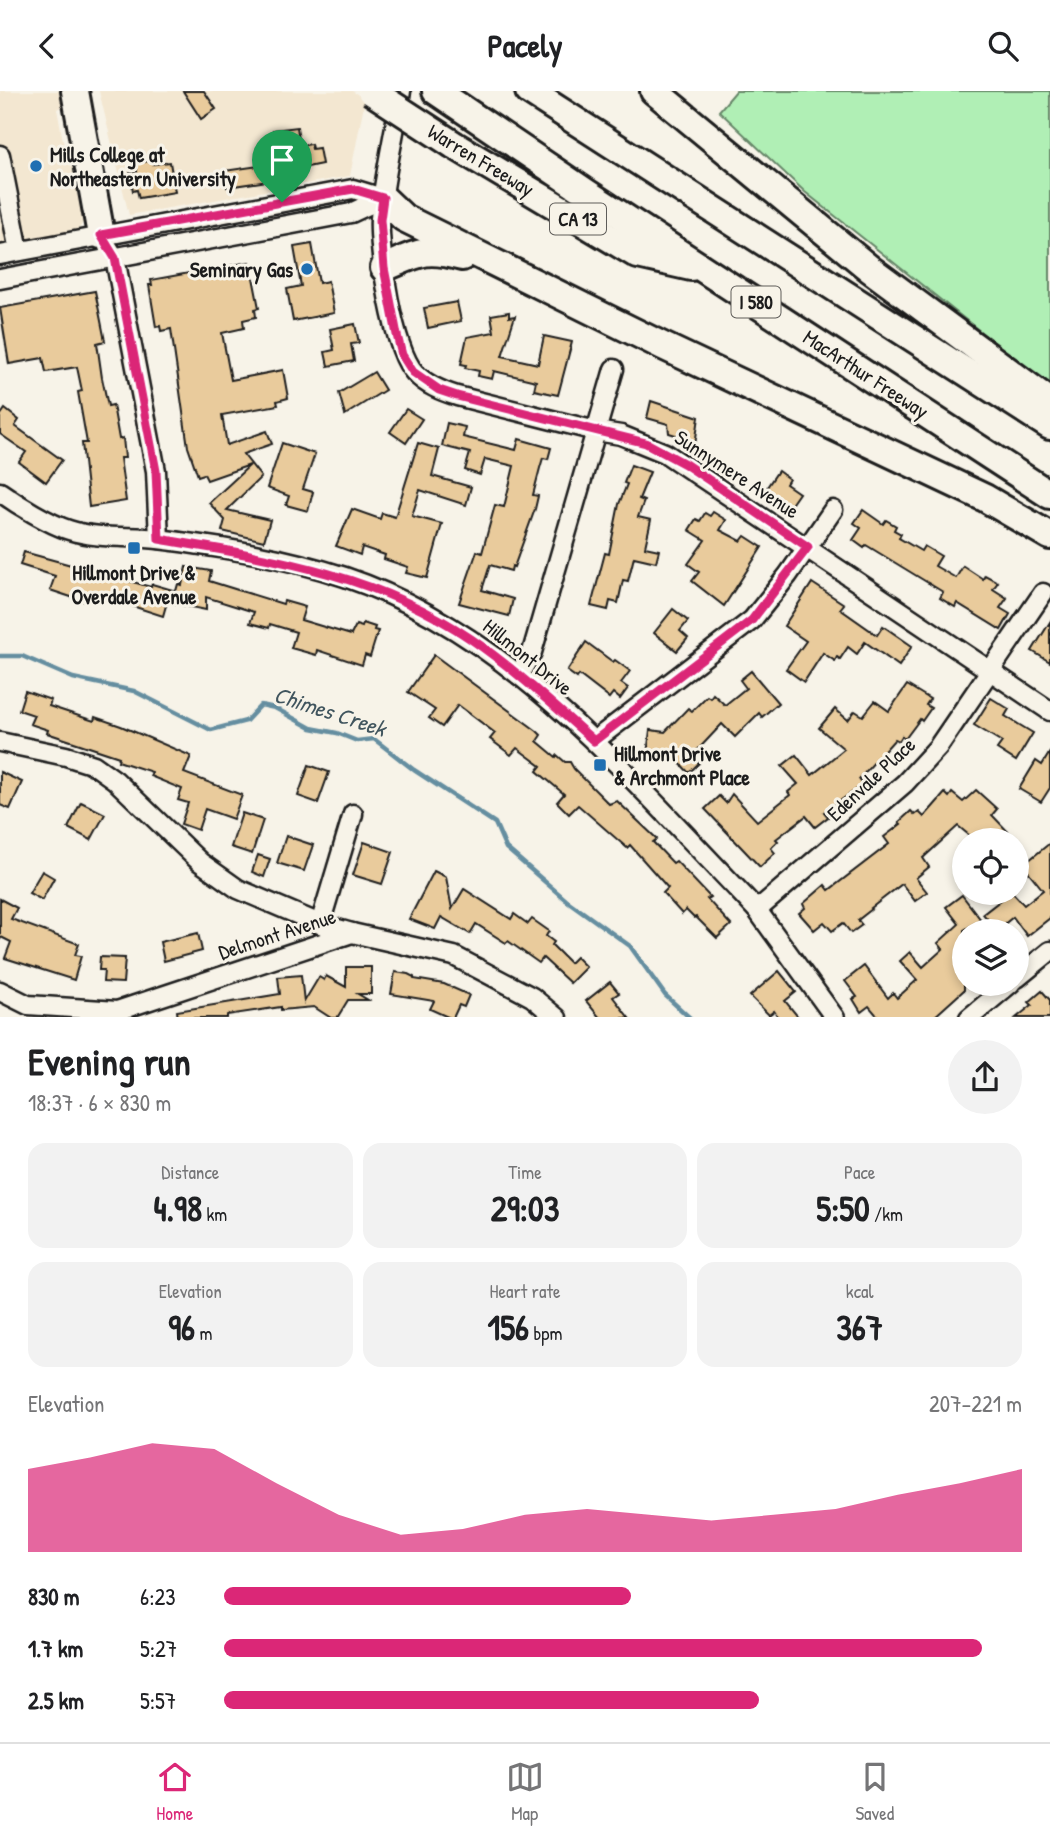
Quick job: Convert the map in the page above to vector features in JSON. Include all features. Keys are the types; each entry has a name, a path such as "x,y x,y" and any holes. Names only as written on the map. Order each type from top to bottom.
{"highway":[{"path":"75,91 101,235"},
{"name":"Warren Freeway","path":"371,91 454,145 638,255 709,271"},
{"name":"MacArthur Freeway","path":"436,91 1050,495"},
{"name":"I 580","path":"529,91 1050,426"},
{"path":"654,91 870,269 1050,402"},
{"path":"383,198 404,218 663,347 985,498 1050,535"},
{"path":"384,268 418,252 435,250 518,274"}],"street":[{"name":"Sunnymere Avenue","path":"401,91 380,220 384,268 402,355 413,372 425,382 457,396 621,435 665,453 1050,711"},
{"path":"0,155 19,251"},
{"path":"0,255 353,189 383,198"},
{"path":"0,279 351,213 383,198"},
{"path":"101,235 115,258 156,471 159,539"},
{"path":"519,675 532,652 614,369"},
{"name":"Hillmont Drive","path":"0,492 67,530 159,539 288,561 346,577 419,608 470,638 519,675 594,741 757,910 835,1017"},
{"path":"594,741 752,620 833,510"},
{"name":"Edenvale Place","path":"757,910 905,783 938,747 1043,593"},
{"path":"0,741 65,755 94,765 115,780 200,862 238,889 320,924 352,933"},
{"path":"320,924 353,814"},
{"name":"Delmont Avenue","path":"0,991 28,1005 118,1014 352,933 454,956 532,997 557,1017"},
{"path":"1029,968 1050,951"},
{"path":"969,1017 994,996"}],"shaded area":[{"name":"Mills College at Northeastern University","path":"0,91 59,91 62,107 57,109 67,161 76,171 82,210 83,222 78,230 0,244"},
{"path":"99,91 352,91 365,99 350,176 129,215"}],"green space":[{"path":"736,91 1050,91 1050,387 805,192 719,111"}],"building":[{"path":"183,91 204,91 216,109 201,119"},
{"path":"297,127 300,146 311,144 312,149 319,148 322,164 302,168 296,158 278,161 273,130"},
{"path":"156,160 154,164 170,162 175,192 139,198 137,190 133,191 130,173 137,172 136,163"},
{"path":"265,165 268,181 227,187 224,171"},
{"path":"312,244 319,283 328,281 334,313 293,321 287,289 301,286 294,247"},
{"path":"250,262 259,308 255,309 256,317 243,320 244,328 222,333 231,380 283,370 288,398 277,401 278,405 222,415 227,445 267,431 272,444 243,454 261,477 227,510 270,520 264,541 222,531 225,520 209,503 250,465 207,480 204,474 198,476 188,447 171,329 161,331 160,326 156,327 149,285 152,285 151,280"},
{"path":"95,291 105,341 97,343 102,378 108,406 113,405 119,439 123,438 125,458 120,458 126,501 89,507 82,443 87,443 78,392 82,391 77,367 46,372 43,358 9,364 0,308"},
{"path":"457,302 461,321 428,328 424,308"},
{"path":"509,312 509,317 515,316 502,356 538,364 544,336 572,342 558,395 534,390 536,381 494,371 492,379 478,376 479,371 465,368 466,365 461,364 467,337 494,332 491,315"},
{"path":"355,324 359,343 351,344 354,361 328,366 325,352 334,350 330,329"},
{"path":"374,372 385,390 345,415 339,393"},
{"path":"651,401 699,417 695,445 681,442 682,437 669,433 668,424 647,418"},
{"path":"5,409 19,420 15,426 62,460 46,482 19,462 26,452 0,434 0,416"},
{"path":"406,409 422,419 406,443 390,432"},
{"path":"447,423 465,427 463,437 516,450 519,439 551,448 548,459 543,458 533,495 538,496 535,509 514,567 512,566 511,571 490,565 482,590 513,599 509,616 459,603 477,551 482,553 495,505 504,507 514,466 485,459 480,475 465,470 470,453 442,446"},
{"path":"282,443 315,454 303,489 313,492 308,511 286,505 289,496 267,488"},
{"path":"418,443 439,449 432,476 471,487 466,505 420,490 412,516 442,524 427,578 406,573 408,567 384,559 385,555 362,547 360,555 336,546 352,509 380,519 382,513 395,517"},
{"path":"631,465 650,472 639,499 644,501 638,517 651,520 645,547 659,550 656,562 634,557 628,581 623,580 618,603 610,601 608,610 591,606 605,553 609,554 619,504 627,484 624,483"},
{"path":"778,471 789,479 786,484 799,493 790,506 765,490"},
{"path":"863,510 883,524 886,520 896,526 894,530 901,534 899,538 921,551 924,546 941,556 935,566 956,578 963,566 983,579 985,575 998,582 993,589 1007,598 1000,608 1010,614 1001,630 957,603 955,607 940,598 943,592 866,545 864,548 853,540 861,528 854,523"},
{"path":"713,512 726,520 720,530 741,541 745,536 762,547 724,606 692,581 699,572 688,564 705,540 689,530 696,519 700,521 705,513 710,516"},
{"path":"24,552 151,587 152,584 176,591 178,584 182,585 186,567 211,571 209,581 283,604 284,601 305,607 301,620 351,635 356,625 362,627 363,623 375,627 374,630 378,631 370,657 365,655 362,665 317,650 316,655 291,648 296,632 270,624 269,628 250,623 254,612 206,597 206,610 167,602 163,616 89,592 86,602 50,590 55,576 20,565"},
{"path":"812,583 844,604 840,609 877,635 883,626 912,646 899,666 865,642 857,654 848,647 840,659 837,657 835,661 823,653 804,682 786,669 806,641 784,626"},
{"path":"673,609 688,621 680,631 688,638 677,651 654,633"},
{"path":"1050,622 1050,662 1032,651"},
{"path":"586,642 630,671 621,683 628,688 620,699 613,693 609,698 579,675 577,678 567,671"},
{"path":"434,655 537,731 541,735 537,741 556,757 557,755 565,762 570,762 609,804 617,801 657,839 653,842 673,863 676,861 710,897 707,899 731,925 717,938 686,910 682,914 663,893 668,888 630,845 627,848 578,805 569,814 557,802 564,794 537,771 541,766 517,748 511,755 490,739 495,733 458,705 442,727 429,718 435,710 408,692"},
{"path":"751,671 778,703 762,717 759,713 735,737 722,724 692,756 699,763 689,773 676,759 647,755 650,730 665,732 688,708 692,711 707,696 710,698 713,694 725,705 746,688 740,680"},
{"path":"907,685 930,699 926,705 931,708 922,721 920,719 905,739 902,736 899,741 895,739 859,779 863,785 824,812 828,817 815,827 806,816 776,839 778,841 771,848 775,853 760,867 705,809 719,796 726,803 732,794 757,821 790,795 788,792 798,784 782,766 796,755 812,775 844,749 819,728 835,709 848,720 855,711 863,716 875,701 889,711"},
{"path":"25,691 51,700 49,706 94,721 95,717 121,726 191,756 184,773 242,795 233,819 205,809 198,830 181,824 188,803 178,800 182,789 150,776 152,772 118,761 119,757 47,733 48,730 30,724 34,715 19,710"},
{"path":"991,698 1009,709 1005,716 1033,733 1016,761 997,749 1002,742 974,725"},
{"path":"1050,752 1050,788 1041,802 1019,789 1036,761 1042,765"},
{"path":"309,765 329,772 318,803 298,796"},
{"path":"0,772 22,782 10,809 0,805"},
{"path":"976,790 997,809 992,815 1004,828 952,828 952,831 923,858 929,867 916,878 927,892 915,901 902,884 858,920 862,925 851,933 843,923 832,931 824,922 814,930 799,913 805,908 803,904 825,885 829,890 889,844 884,837 901,824 899,822 911,811 915,815 919,812 924,817 945,793 949,797 952,793 963,802"},
{"path":"81,802 105,814 91,840 68,828"},
{"path":"242,813 263,820 252,854 231,847"},
{"path":"286,836 313,845 304,871 277,863"},
{"path":"364,842 393,852 382,884 353,875"},
{"path":"1050,843 1050,918 1029,934 1029,919 987,919 983,914 995,905 1029,905 1029,901 1043,890 1029,872 1029,860"},
{"path":"258,855 270,859 264,877 252,872"},
{"path":"42,871 54,878 42,900 29,893"},
{"path":"434,871 446,877 452,909 464,889 511,919 514,914 528,924 532,919 549,931 546,936 570,963 576,957 586,967 570,983 543,958 539,963 508,941 506,943 476,924 470,934 441,917 435,929 409,919"},
{"path":"0,899 17,908 11,919 79,944 75,955 81,956 74,980 5,958 11,942 1,937 0,940"},
{"path":"952,902 952,905 970,905 980,919 955,919 946,907"},
{"path":"952,930 952,996 957,996 934,1017 878,1017 869,1006 861,1012 853,999 857,997 845,981 864,966 888,998 893,993 897,998 917,980 900,961 910,952 923,967 943,949 938,943"},
{"path":"198,933 202,951 164,961 160,942"},
{"path":"100,957 125,958 123,983 103,982 104,970 99,970"},
{"path":"346,967 371,967 371,994 358,994 368,1000 348,1000 338,1017 329,1017 314,1007 281,1010 281,1007 227,1017 178,1017 177,1011 280,994 278,977 301,975 304,1002 319,977 324,980 326,976 346,987"},
{"path":"779,971 796,992 785,1001 798,1017 778,1017 774,1011 769,1015 750,996"},
{"path":"395,972 408,974 414,979 444,984 469,995 464,1007 459,1005 453,1017 448,1017 430,1009 434,1001 391,994"},
{"path":"610,982 619,993 613,997 628,1017 599,1017 586,1001"},
{"path":"1042,991 1050,1000 1050,1017 1017,1017 1032,1005 1029,1002"}],"waterway":[{"name":"Chimes Creek","path":"0,656 22,656 73,678 134,691 211,730 246,721 261,705 275,708 311,728 337,733 357,741 374,739 414,770 495,823 506,848 566,900 630,946 665,995 689,1017"}],"place":[{"name":"Mills College at Northeastern University","path":"36,166"},
{"name":"Seminary Gas","path":"307,269"},
{"name":"Hillmont Drive & Overdale Avenue","path":"134,548"},
{"name":"Hillmont Drive & Archmont Place","path":"600,765"}],"route":[{"path":"353,189 383,198 380,220 382,252 397,335 402,355 413,372 425,382 457,396 646,443 685,464 808,547 752,620 594,741 519,675 470,638 419,608 346,577 288,561 159,539 156,471 115,258 101,235 282,202 353,189"}]}
